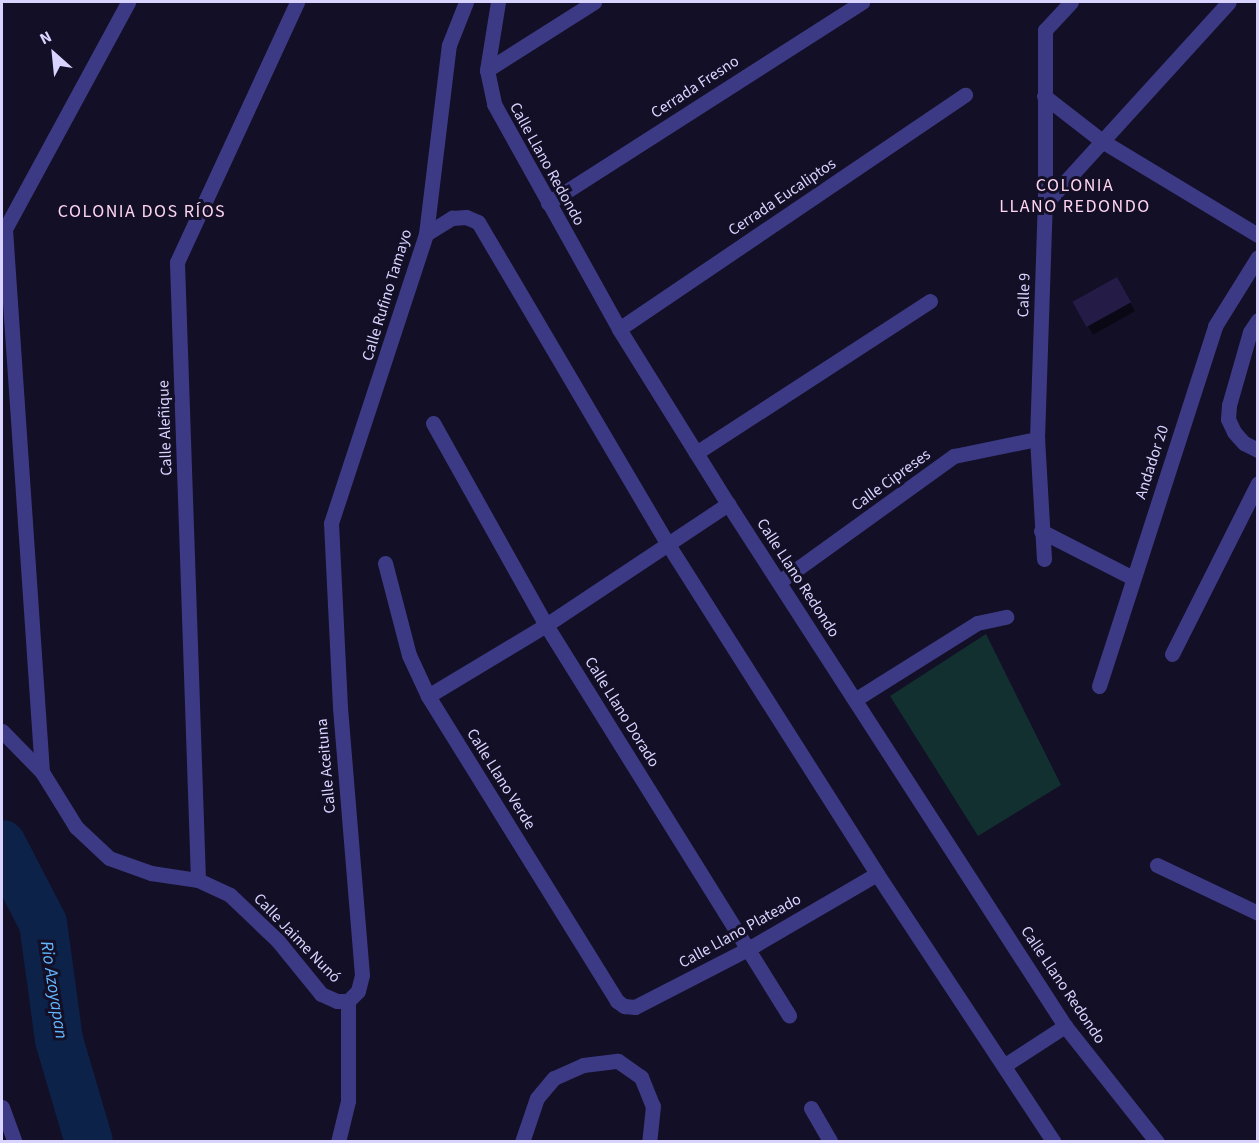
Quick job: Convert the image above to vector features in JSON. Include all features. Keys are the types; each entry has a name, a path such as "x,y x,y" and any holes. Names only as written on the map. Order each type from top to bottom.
{"street":[{"path":"42,772 5,229 128,2"},
{"name":"Calle Aleñique","path":"198,880 177,262 297,2"},
{"name":"Calle Rufino Tamayo","path":"331,523 426,234 449,45 466,2"},
{"name":"Calle Llano Redondo","path":"498,2 487,70 494,104 619,328 728,504 1065,1026 1157,1142"},
{"path":"487,70 594,2"},
{"name":"Cerrada Fresno","path":"548,203 862,2"},
{"name":"Calle 9","path":"1044,560 1037,439 1044,204 1045,30 1071,2"},
{"path":"1044,204 1229,2"},
{"name":"Cerrada Eucaliptos","path":"619,328 964,95"},
{"path":"1044,96 1102,141 1257,235"},
{"path":"426,234 452,218 466,217 478,222 669,546 878,874 1054,1142"},
{"name":"Andador 20","path":"1099,686 1215,326 1257,257"},
{"path":"696,453 930,301"},
{"path":"1257,320 1250,332 1229,405 1228,419 1234,432 1257,450"},
{"name":"Calle Llano Dorado","path":"433,423 546,625 789,1016"},
{"name":"Calle Cipreses","path":"779,582 954,456 1037,439"},
{"path":"1172,654 1257,483"},
{"path":"428,696 546,625 669,546 728,504"},
{"name":"Calle Aceituna","path":"331,523 340,707 362,975 358,991 348,1001"},
{"path":"1041,531 1133,578"},
{"name":"Calle Llano Verde","path":"385,563 409,655 428,696 617,1000"},
{"path":"856,699 977,623 1006,617"},
{"name":"Calle Jaime Nunó","path":"2,731 42,772 76,827 109,858 150,873 198,880 230,896 278,942 321,994 337,1001 348,1001"},
{"path":"1157,865 1257,913"},
{"name":"Calle Llano Plateado","path":"617,1000 624,1006 635,1007 748,949 878,874"},
{"path":"338,1142 348,1101 348,1001"},
{"path":"1005,1065 1065,1026"},
{"path":"522,1142 537,1098 554,1078 583,1065 618,1061 641,1077 653,1106 648,1142"},
{"path":"2,1107 15,1142"},
{"path":"811,1108 831,1142"}],"green space":[{"path":"986,634 1061,785 978,836 890,696"}],"building":[{"path":"1117,277 1131,302 1086,327 1072,302"}],"waterway":[{"name":"Rio Azoyapan","path":"2,844 43,923 59,1040 89,1142"}],"district":[{"name":"COLONIA LLANO REDONDO","path":"1075,198"},
{"name":"COLONIA DOS RÍOS","path":"142,212"}]}
